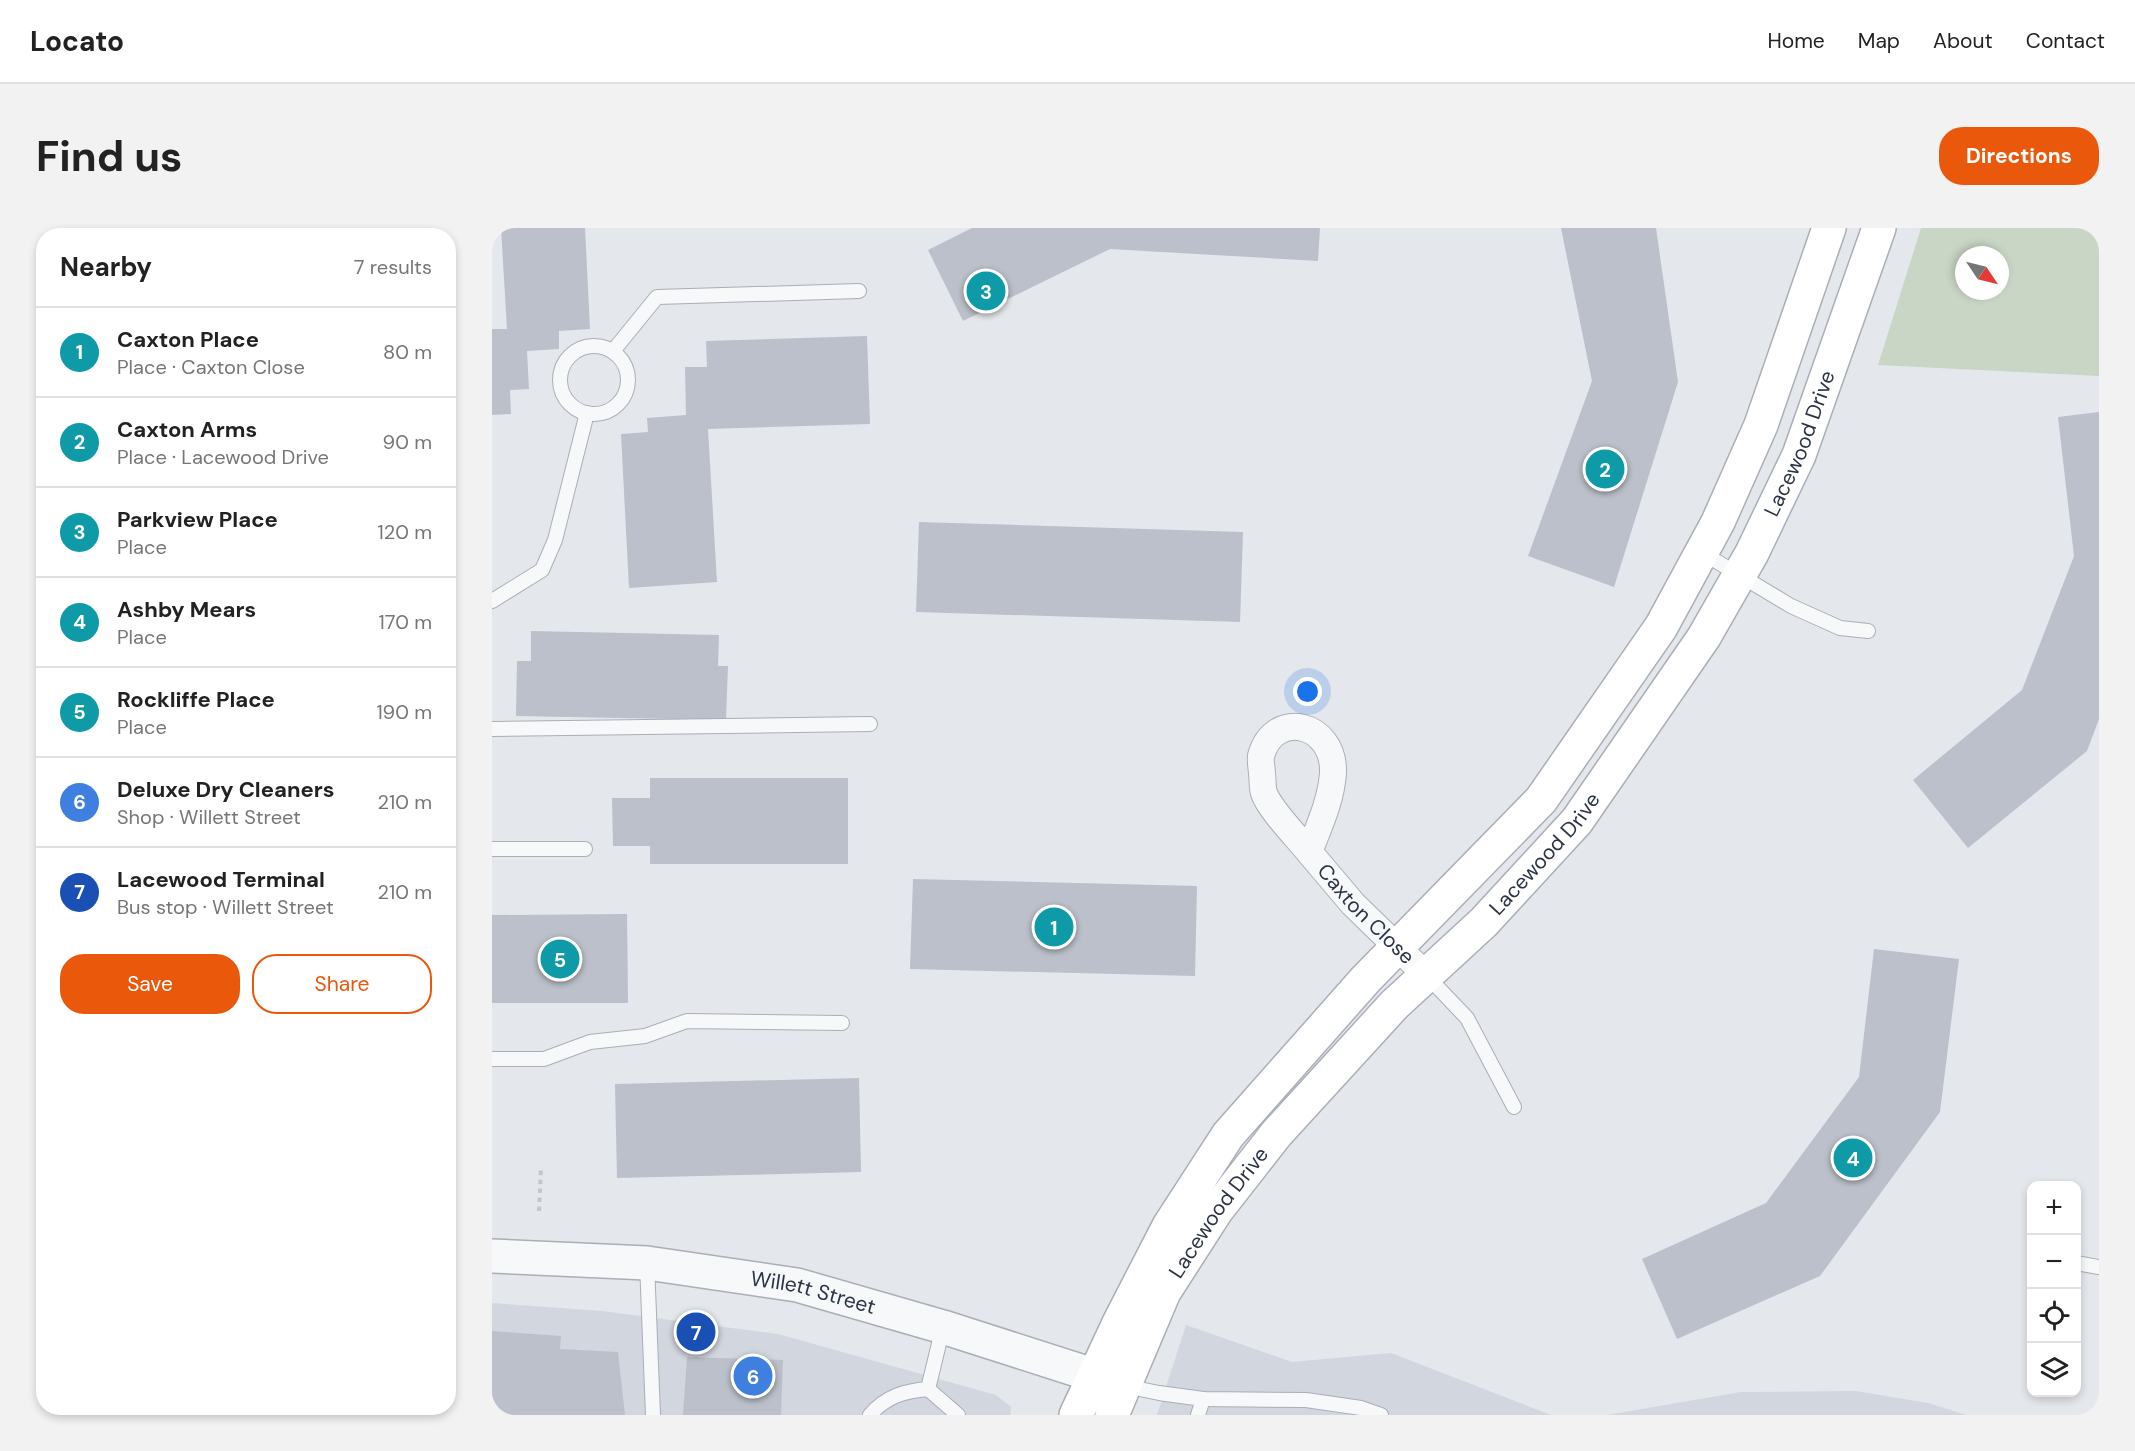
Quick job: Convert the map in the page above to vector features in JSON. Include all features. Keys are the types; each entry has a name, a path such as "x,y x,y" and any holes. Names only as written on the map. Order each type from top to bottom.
{"main road":[{"name":"Lacewood Drive","path":"1112,1415 1110,1381 1120,1321 1169,1226 1228,1135 1366,979 1541,800 1661,627 1718,522 1761,425 1828,228"},
{"name":"Lacewood Drive","path":"1076,1415 1110,1381 1216,1211 1277,1133 1394,1005 1484,922 1577,821 1704,637 1752,553 1799,455 1879,228"}],"street":[{"name":"Caxton Close","path":"1309,852 1353,904 1426,975"},
{"name":"Willett Street","path":"492,1256 647,1263 797,1285 1028,1353 1110,1381"}],"lane":[{"path":"613,351 657,297 859,291"},
{"path":"590,346 602,347 613,351 627,370 626,394 619,404 609,411 598,415 587,413 575,409 566,401 559,378 562,367 578,350 590,346"},
{"path":"492,602 542,570 555,540 587,413"},
{"path":"1701,552 1791,606 1840,628 1868,631"},
{"path":"492,729 870,724"},
{"path":"492,849 585,849"},
{"path":"1426,975 1467,1018 1514,1107"},
{"path":"492,1059 544,1059 590,1042 645,1036 687,1021 842,1023"},
{"path":"647,1263 654,1415"},
{"path":"2081,1264 2099,1268"},
{"path":"928,1389 943,1327"},
{"path":"1110,1381 1159,1393 1203,1399 1306,1400 1361,1408 1381,1415"},
{"path":"870,1415 893,1395 910,1390 928,1389 958,1415"},
{"path":"1198,1415 1203,1399"}],"path":[{"path":"539,1211 542,1169"}],"shaded area":[{"path":"492,1303 602,1311 778,1334 996,1395 1011,1407 1010,1415 492,1415"},
{"path":"1186,1325 1292,1362 1391,1353 1551,1415 1157,1415"},
{"path":"1856,1391 1928,1403 1966,1415 1607,1415 1741,1392"}],"green space":[{"path":"1921,228 2099,228 2099,376 1878,365"}],"building":[{"path":"501,228 585,228 590,329 559,331 559,349 527,351 529,389 510,390 511,414 492,415 492,329 507,329"},
{"path":"972,228 1320,228 1318,261 1110,249 963,321 928,250"},
{"path":"1561,228 1656,228 1678,382 1614,587 1528,556 1592,381"},
{"path":"867,336 870,424 708,429 717,582 629,588 621,434 648,432 647,418 686,415 685,367 707,367 706,341"},
{"path":"2099,412 2099,719 2087,751 1968,848 1913,780 2022,690 2074,556 2058,417"},
{"path":"919,522 1243,532 1240,622 916,612"},
{"path":"531,631 719,635 718,666 728,666 726,720 516,716 517,661 531,661"},
{"path":"650,778 848,778 848,864 650,864 650,846 613,846 612,798 650,798"},
{"path":"913,879 1197,886 1195,976 910,969"},
{"path":"627,914 628,1003 492,1003 492,915"},
{"path":"1874,949 1959,959 1940,1112 1820,1276 1677,1339 1642,1259 1766,1203 1859,1077"},
{"path":"859,1078 861,1172 617,1178 615,1084"},
{"path":"492,1331 561,1336 560,1349 618,1352 625,1415 492,1415"},
{"path":"687,1357 783,1360 781,1415 683,1415"}],"place":[{"name":"Parkview Place","path":"986,291"},
{"name":"Caxton Arms","path":"1605,469"},
{"name":"Caxton Place","path":"1054,927"},
{"name":"Rockliffe Place","path":"560,959"},
{"name":"Ashby Mears","path":"1853,1158"},
{"name":"Lacewood Terminal","path":"696,1332"},
{"name":"Deluxe Dry Cleaners","path":"753,1376"}]}
